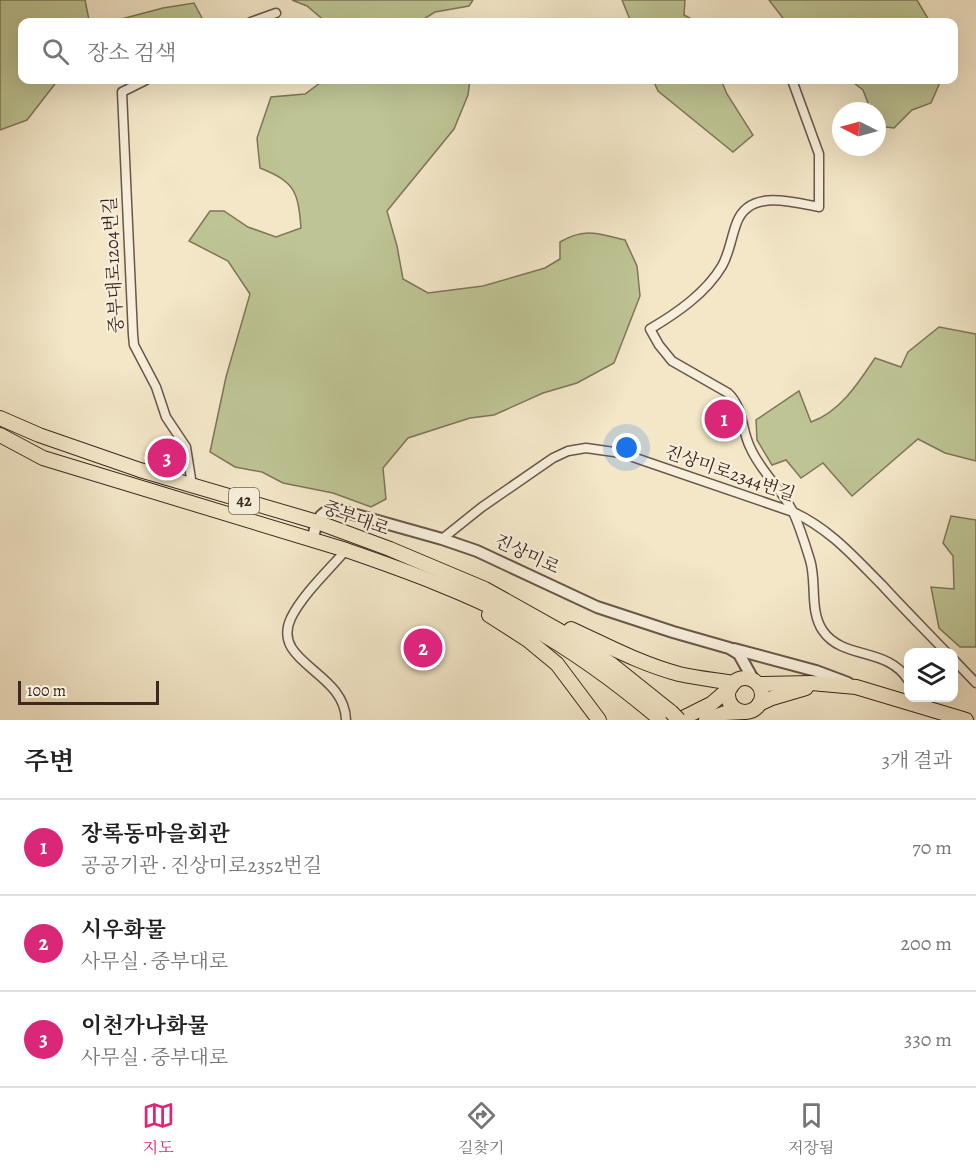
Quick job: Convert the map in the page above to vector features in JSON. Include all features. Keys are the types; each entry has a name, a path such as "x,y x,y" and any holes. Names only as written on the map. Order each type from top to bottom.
{"main road":[{"name":"중부대로","path":"0,418 39,435 192,485 317,522 390,549 485,589 576,640 611,664 670,718"},
{"name":"중부대로","path":"0,435 43,458 313,538 435,584 494,609 554,641 670,718"},
{"path":"435,584 502,623 543,652 569,678 599,720"},
{"path":"485,589 632,658 680,674 734,683"},
{"path":"670,718 711,704 734,683 749,678 756,682 811,683 868,690 904,699"},
{"path":"754,711 762,694 756,682"},
{"path":"734,683 729,698 731,703 739,711 754,711"},
{"path":"706,720 725,713 754,711 786,693 829,685"},
{"path":"917,702 966,720"}],"street":[{"path":"262,18 276,13"},
{"name":"중부대로1204번길","path":"138,84 122,92 134,345 156,387 166,417 186,447 192,485"},
{"path":"793,84 819,154 819,207 774,200 762,201 746,208 736,224 723,264 710,283 670,317 650,329 672,361 728,393 734,399 739,408 751,450 793,512 811,562 816,614 824,632 846,647 894,663 904,673"},
{"path":"0,443 43,458"},
{"name":"진상미로2344번길","path":"442,539 482,507 553,458 586,448 621,453 793,512 821,527 843,546 942,648"},
{"name":"진상미로","path":"317,522 328,510 342,510 442,539 503,562 597,607 729,648 739,654"},
{"path":"313,538 317,522"},
{"path":"346,550 297,608 290,621 288,633 290,646 297,657 330,683 339,695 346,709 346,720"},
{"path":"729,648 816,671 868,690"},
{"path":"734,683 742,666 739,654"},
{"path":"739,654 756,682"},
{"path":"958,664 976,683"}],"green space":[{"path":"0,0 85,0 89,18 18,18 18,84 55,84 27,120 0,130"},
{"path":"292,0 473,0 469,6 435,12 425,18 321,18 307,6"},
{"path":"622,0 685,0 684,15 690,18 629,18"},
{"path":"769,0 917,0 928,18 783,18"},
{"path":"194,3 202,18 125,18"},
{"path":"319,84 469,84 468,95 454,129 387,211 403,279 428,293 483,286 545,268 560,259 560,242 585,233 625,240 637,266 640,296 614,363 577,383 543,393 494,415 470,418 408,438 383,468 386,499 371,507 333,493 283,483 262,472 235,467 210,452 226,377 250,294 228,261 189,241 210,211 224,211 248,227 276,237 301,228 296,196 288,183 260,168 257,138 271,97 305,94"},
{"path":"655,84 723,84 753,135 733,152 658,91"},
{"path":"855,84 939,84 931,103 912,110 894,128 886,127 886,102 868,102 863,90"},
{"path":"939,327 976,334 976,461 945,453 918,439 852,496 823,463 801,478 786,460 772,465 757,440 756,420 799,391 811,422 821,417 840,404 875,358 901,367 908,352"},
{"path":"951,516 976,520 976,647 960,647 939,628 931,587 954,589 953,556 943,543"}],"place":[{"name":"장록동마을회관","path":"724,419"},
{"name":"이천가나화물","path":"167,458"},
{"name":"시우화물","path":"423,648"}]}
